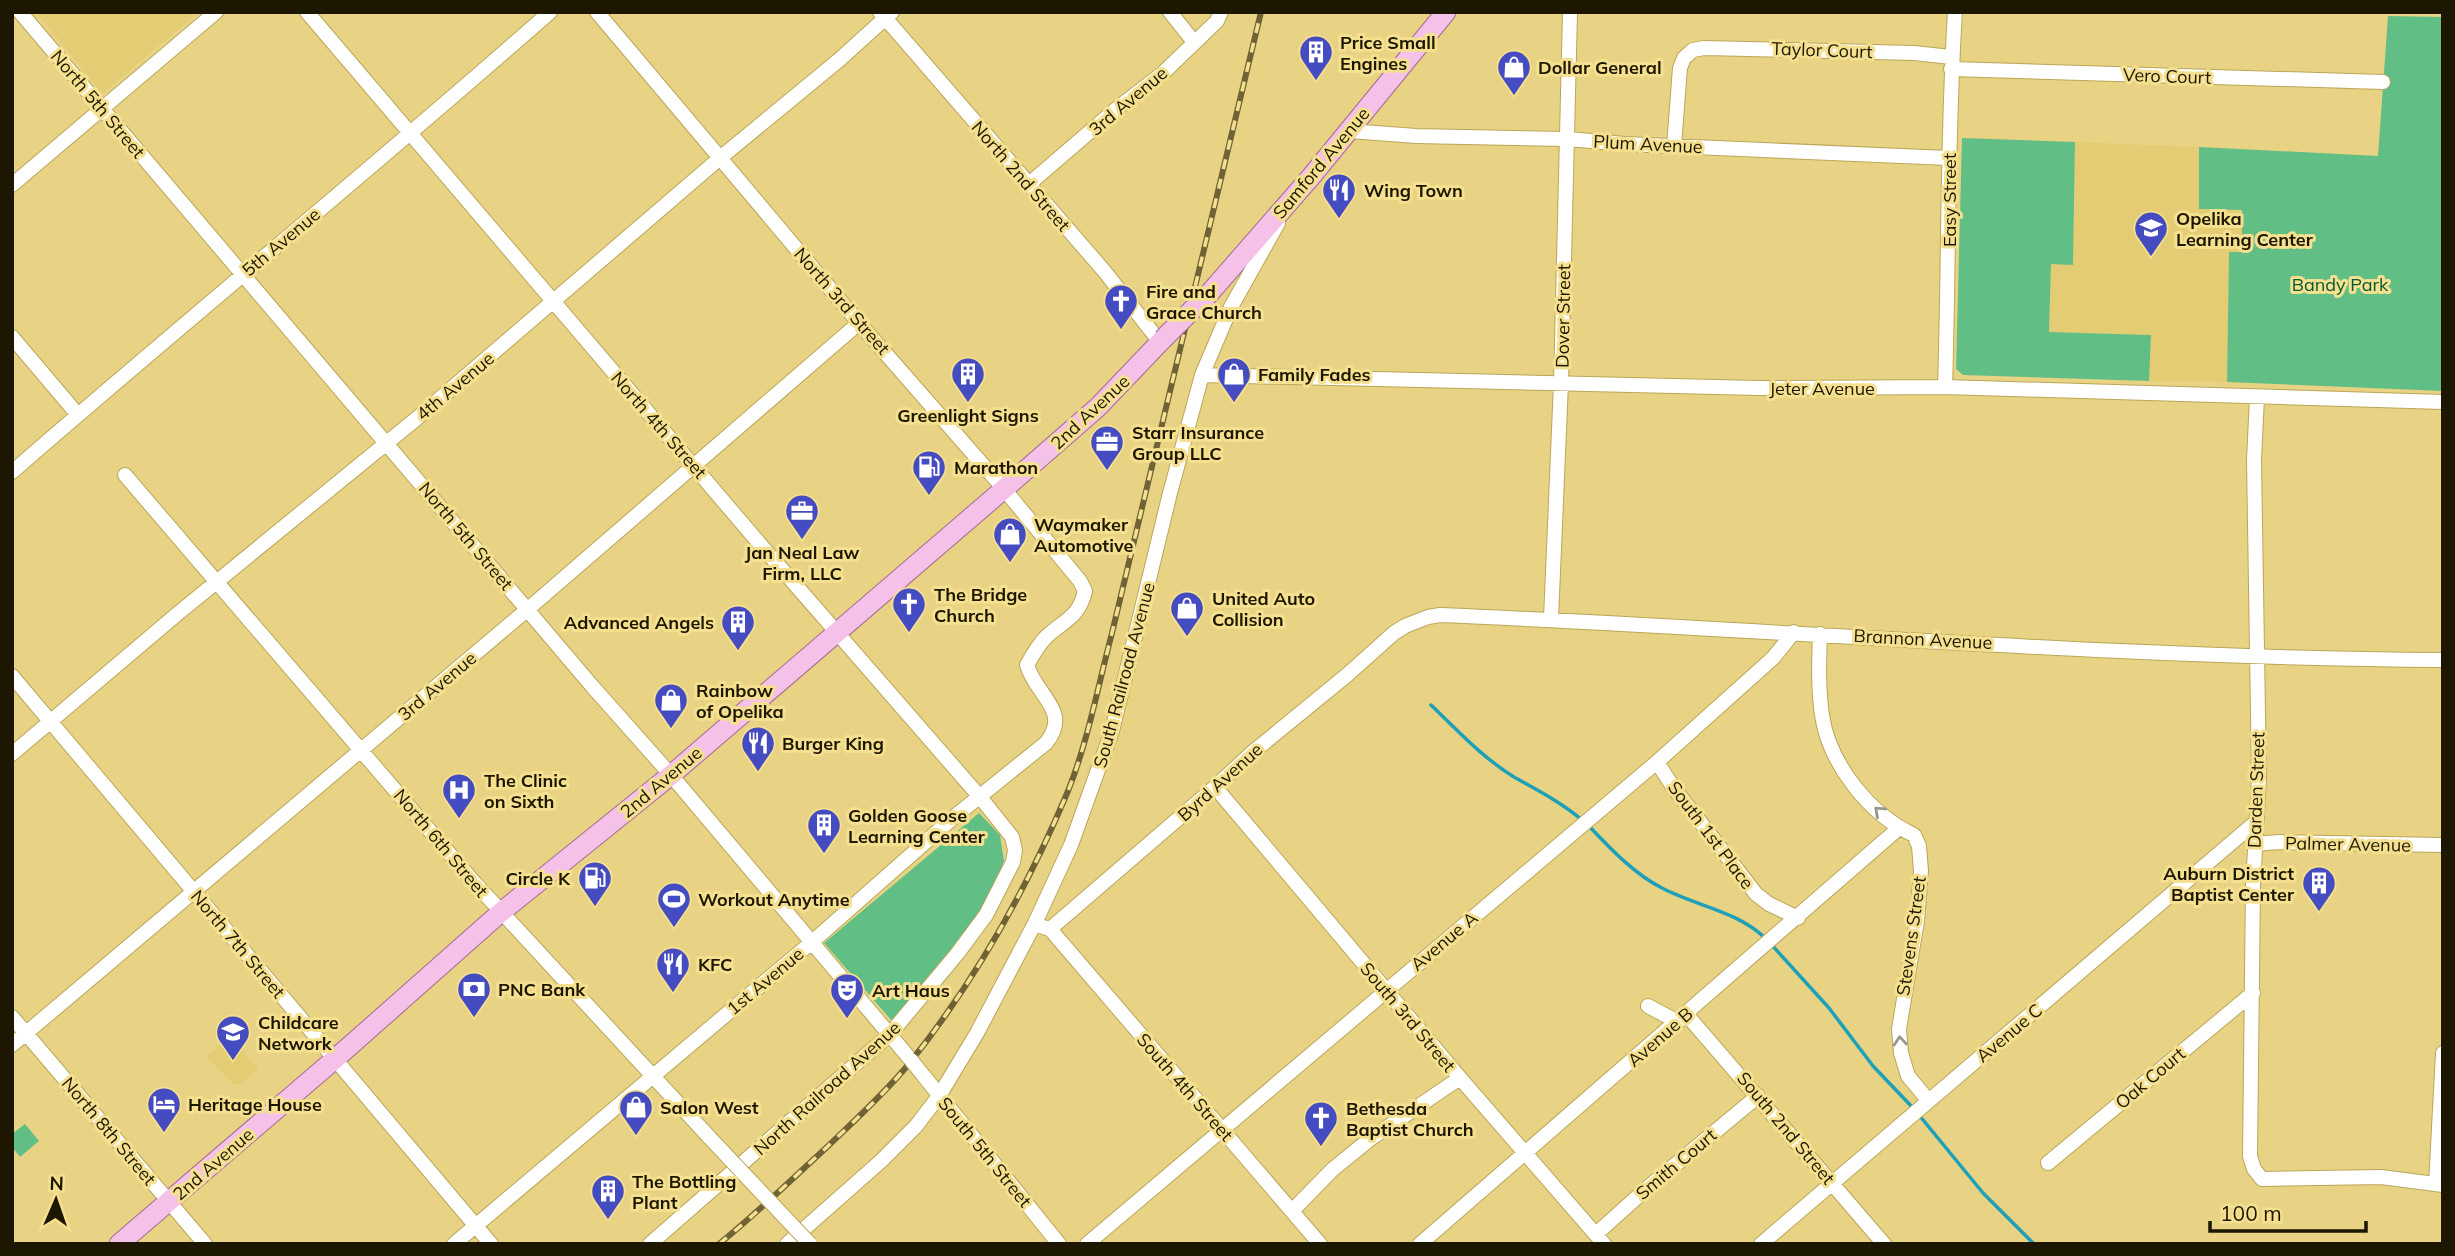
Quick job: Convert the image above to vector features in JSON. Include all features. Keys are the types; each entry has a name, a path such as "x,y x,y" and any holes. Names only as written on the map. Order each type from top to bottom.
{"main road":[{"name":"Samford Avenue","path":"1192,310 1290,201 1446,12"},
{"name":"2nd Avenue","path":"119,1244 500,913 671,775 1004,489 1098,407 1192,310"}],"street":[{"name":"North 5th Street","path":"20,12 911,1060"},
{"path":"12,185 216,12"},
{"name":"North 4th Street","path":"307,12 1012,837"},
{"name":"5th Avenue","path":"12,472 410,135 550,12"},
{"name":"North 3rd Street","path":"597,12 1080,581 1085,591 1082,605 1066,623 1045,639 1027,665 1031,678 1053,708"},
{"path":"1170,12 1194,41"},
{"name":"3rd Avenue","path":"1029,184 1163,73 1217,21 1221,12"},
{"name":"Dover Street","path":"1551,619 1561,383 1570,12"},
{"name":"Easy Street","path":"1945,387 1950,222 1948,158 1955,12"},
{"name":"4th Avenue","path":"12,754 839,60 886,14"},
{"name":"North 2nd Street","path":"886,14 1162,340"},
{"name":"Taylor Court","path":"1674,146 1680,68 1684,58 1693,50 1742,48 1914,53 1951,63"},
{"name":"Vero Court","path":"1951,63 2383,82"},
{"name":"Plum Avenue","path":"1349,131 1948,158"},
{"name":"South Railroad Avenue","path":"787,1244 881,1161 916,1126 939,1096 977,1033 1035,923 1071,845 1112,730 1202,375 1231,307 1290,201"},
{"name":"3rd Avenue","path":"12,1045 528,609 859,323"},
{"path":"12,337 78,415"},
{"name":"Jeter Avenue","path":"1202,375 1796,388 1945,387 2443,402"},
{"name":"Darden Street","path":"2257,397 2254,460 2259,778 2254,844 2250,1156 2254,1169 2262,1179 2381,1177 2440,1185"},
{"name":"North 6th Street","path":"125,475 500,913 810,1244"},
{"name":"Brannon Avenue","path":"1405,626 1440,615 2256,655 2443,660"},
{"name":"Byrd Avenue","path":"1050,929 1253,751 1405,626"},
{"name":"Avenue A","path":"1087,1244 1657,762 1773,658 1794,632"},
{"name":"Stevens Street","path":"1819,634 1822,716 1828,740 1852,782 1875,810 1899,828 1914,835 1919,846 1921,871 1917,921 1899,1029 1901,1053 1908,1076 1928,1100"},
{"name":"North 7th Street","path":"12,676 491,1244"},
{"name":"1st Avenue","path":"454,1244 1046,743 1054,733 1057,721 1053,708"},
{"name":"South 1st Place","path":"1657,762 1673,787 1748,884 1769,904 1783,929"},
{"name":"South 3rd Street","path":"1215,787 1460,1078 1600,1239"},
{"name":"Avenue C","path":"1761,1244 2257,821"},
{"name":"Avenue B","path":"1420,1244 1899,828"},
{"name":"North Railroad Avenue","path":"650,1244 892,1037 986,915 1013,862 1015,850 1012,837"},
{"name":"Palmer Avenue","path":"2254,844 2279,842 2443,845"},
{"name":"South 1st Place","path":"1769,904 1798,918"},
{"path":"1035,923 1050,929"},
{"name":"South 4th Street","path":"1050,929 1320,1244"},
{"name":"Oak Court","path":"2048,1163 2253,993"},
{"name":"South 2nd Street","path":"1648,1006 1682,1018 1758,1096 1884,1244"},
{"name":"North 8th Street","path":"12,1017 205,1244"},
{"path":"2440,1185 2443,1053"},
{"name":"South 5th Street","path":"911,1060 1059,1244"},
{"path":"1293,1210 1332,1170 1361,1147 1460,1078"},
{"name":"Smith Court","path":"1600,1239 1644,1190 1758,1096"}],"shaded area":[{"path":"36,12 199,12 102,94"},
{"name":"Opelika Learning Center","path":"2075,142 2199,147 2199,209 2242,210 2242,252 2229,252 2227,382 2149,381 2151,335 2049,332 2051,263 2073,264"},
{"name":"Childcare Network","path":"231,1037 259,1069 240,1084 233,1084 206,1056"}],"green space":[{"name":"Bandy Park","path":"2388,16 2443,17 2443,391 2227,382 2229,252 2242,252 2242,210 2199,209 2199,147 2378,156"},
{"path":"1962,138 2075,142 2073,265 2051,264 2049,332 2151,335 2149,381 1963,375 1956,369"},
{"path":"979,813 1000,835 1004,861 989,903 892,1021 824,943"},
{"path":"25,1124 39,1141 20,1157 12,1147 12,1134"}],"waterway":[{"path":"1431,705 1492,761 1582,820"},
{"path":"1588,825 1623,860 1652,882 1742,921 1765,938"},
{"path":"1770,943 1829,1008 1873,1066 1914,1109"},
{"path":"1919,1115 1983,1193 2034,1244"}],"railway":[{"path":"719,1244 826,1148 908,1065 977,968 1017,899 1052,828 1075,772 1092,713 1261,12"}],"place":[{"name":"Price Small Engines","path":"1316,82"},
{"name":"Dollar General","path":"1514,97"},
{"name":"Wing Town","path":"1339,220"},
{"name":"Opelika Learning Center","path":"2151,258"},
{"name":"Fire and Grace Church","path":"1121,331"},
{"name":"Greenlight Signs","path":"968,404"},
{"name":"Family Fades","path":"1234,404"},
{"name":"Starr Insurance Group LLC","path":"1107,472"},
{"name":"Marathon","path":"929,497"},
{"name":"Jan Neal Law Firm, LLC","path":"802,541"},
{"name":"Waymaker Automotive","path":"1010,564"},
{"name":"The Bridge Church","path":"909,634"},
{"name":"United Auto Collision","path":"1187,638"},
{"name":"Advanced Angels","path":"738,652"},
{"name":"Rainbow of Opelika","path":"671,730"},
{"name":"Burger King","path":"758,773"},
{"name":"The Clinic on Sixth","path":"459,820"},
{"name":"Golden Goose Learning Center","path":"824,855"},
{"name":"Circle K","path":"595,908"},
{"name":"Auburn District Baptist Center","path":"2319,913"},
{"name":"Workout Anytime","path":"674,929"},
{"name":"KFC","path":"673,994"},
{"name":"PNC Bank","path":"474,1019"},
{"name":"Art Haus","path":"847,1020"},
{"name":"Childcare Network","path":"233,1062"},
{"name":"Heritage House","path":"164,1134"},
{"name":"Salon West","path":"636,1137"},
{"name":"Bethesda Baptist Church","path":"1321,1148"},
{"name":"The Bottling Plant","path":"608,1221"}]}
